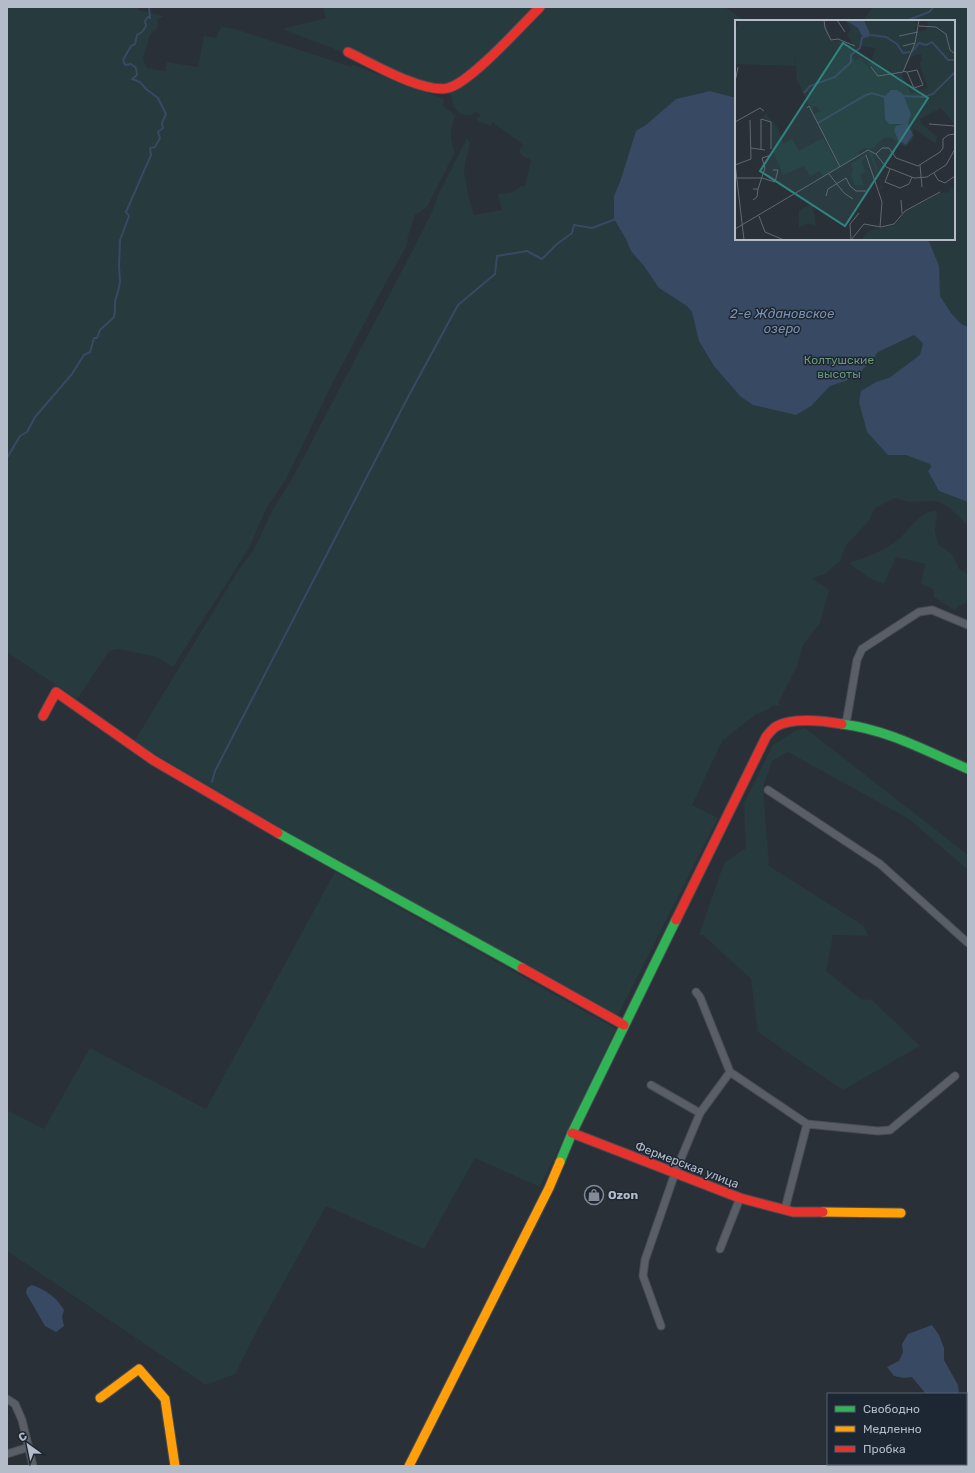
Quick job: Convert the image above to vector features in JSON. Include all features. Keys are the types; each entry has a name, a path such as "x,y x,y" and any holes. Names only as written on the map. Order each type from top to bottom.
{"street":[{"path":"348,52 418,84 449,88 457,85 473,72 540,7"},
{"path":"846,724 857,660 862,649 919,612 932,610 968,626"},
{"path":"43,716 56,692 153,760 241,812 624,1025"},
{"path":"409,1466 549,1188 572,1133 766,737 776,726 789,722 802,721 846,724 888,733 968,769"},
{"path":"768,790 880,864 968,943"},
{"path":"696,992 700,997 730,1072 807,1124 878,1131 890,1130 955,1076"},
{"path":"661,1326 643,1276 643,1268 675,1173 700,1113 730,1072"},
{"path":"651,1085 700,1113"},
{"path":"785,1209 807,1124"},
{"name":"Фермерская улица","path":"572,1133 740,1198 793,1212 901,1213"},
{"path":"720,1249 740,1198"},
{"path":"100,1398 139,1369 165,1399 175,1466"},
{"path":"7,1399 15,1404 22,1420 33,1466"},
{"path":"7,1454 29,1447"}],"green space":[{"path":"7,7 138,7 138,10 164,16 158,19 157,28 150,35 143,59 147,68 165,71 167,62 198,67 204,36 216,38 221,27 235,29 352,67 351,64 444,99 443,105 455,116 451,134 455,152 427,207 415,215 408,236 407,245 333,382 286,479 266,509 249,548 173,667 156,657 119,649 109,651 77,699 7,652"},
{"name":"Колтушские высоты","path":"323,7 725,7 743,20 735,20 735,240 955,240 955,20 864,20 873,7 968,7 968,525 947,506 937,501 908,502 895,498 875,508 869,521 846,545 840,561 825,574 812,578 829,590 820,623 803,645 797,666 778,703 784,706 774,705 767,710 756,714 722,741 692,805 718,818 618,1015 346,866 134,742 241,566 253,551 273,509 292,479 417,242 432,212 438,195 467,138 470,142 464,171 468,195 474,215 502,210 498,194 513,192 521,186 525,186 531,160 522,156 519,151 523,146 521,143 492,122 491,126 478,121 477,118 481,115 476,112 468,115 460,114 455,109 452,96 449,94 432,92 358,58 282,29 326,18"},
{"path":"937,511 935,532 939,545 952,554 959,569 968,574 968,602 954,610 934,597 933,589 921,584 925,564 896,557 884,584 869,578 849,563 869,556 887,547 899,539 924,514"},
{"path":"805,728 968,855 968,870 909,819 788,752 772,761 763,788 769,866 864,926 868,936 833,935 826,971 861,999 872,1000 920,1046 843,1090 758,1032 751,979 703,935 699,935 724,863 746,848 744,803 773,745 795,731"},
{"path":"335,872 616,1029 540,1187 475,1158 424,1249 326,1206 260,1325 235,1374 206,1385 7,1251 7,1110 44,1129 90,1048 206,1109"}],"water":[{"name":"2-е Ждановское озеро","path":"710,91 735,98 735,240 928,240 939,266 940,296 951,313 961,324 968,327 968,502 939,491 928,471 931,467 930,464 906,455 888,455 867,432 859,402 861,391 876,382 889,378 920,355 923,343 914,335 878,352 857,377 830,386 811,406 796,415 753,405 740,396 714,366 699,341 692,312 687,306 659,288 644,266 631,251 626,239 614,219 614,196 636,131 646,125 676,99"},
{"path":"32,1285 50,1294 64,1310 62,1317 64,1326 56,1332 45,1326 26,1293 27,1288"},
{"path":"932,1325 939,1335 944,1348 944,1360 958,1385 959,1393 925,1393 912,1377 904,1378 894,1376 887,1367 899,1361 903,1352 902,1344 908,1334"}],"waterway":[{"path":"7,458 20,436 27,432 35,417 72,374 84,355 90,352 94,338 97,338 100,330 114,317 115,301 120,282 120,240 129,216 126,212 151,155 150,148 155,147 160,138 158,132 163,128 162,123 166,114 158,98 146,89 140,82 132,79 137,75 136,68 131,64 125,65 123,60 131,46 135,44 137,35 142,32 146,26 145,21 148,17 150,18 149,7"},
{"path":"909,20 929,12 934,7"},
{"path":"212,782 215,771 408,397 458,305 495,274 497,256 527,251 542,259 557,244 572,233 574,225 592,228 616,219"}],"traffic: fast":[{"path":"842,724 876,731 891,736 968,769"},
{"path":"278,833 522,968"},
{"path":"560,1162 572,1133 676,920"}],"traffic: slow":[{"path":"409,1466 549,1188 560,1162"},
{"path":"823,1212 901,1213"},
{"path":"100,1398 139,1369 165,1399 175,1466"}],"traffic: jam":[{"path":"348,52 383,70 412,82 438,89 448,88 458,84 482,65 540,7"},
{"path":"43,716 56,692 153,760 278,833"},
{"path":"676,920 766,737 770,732 777,726 792,721 818,721 842,724"},
{"path":"522,968 624,1025"},
{"path":"572,1133 740,1198 793,1212 823,1212"}],"place":[{"name":"Ozon","path":"594,1195"}]}
